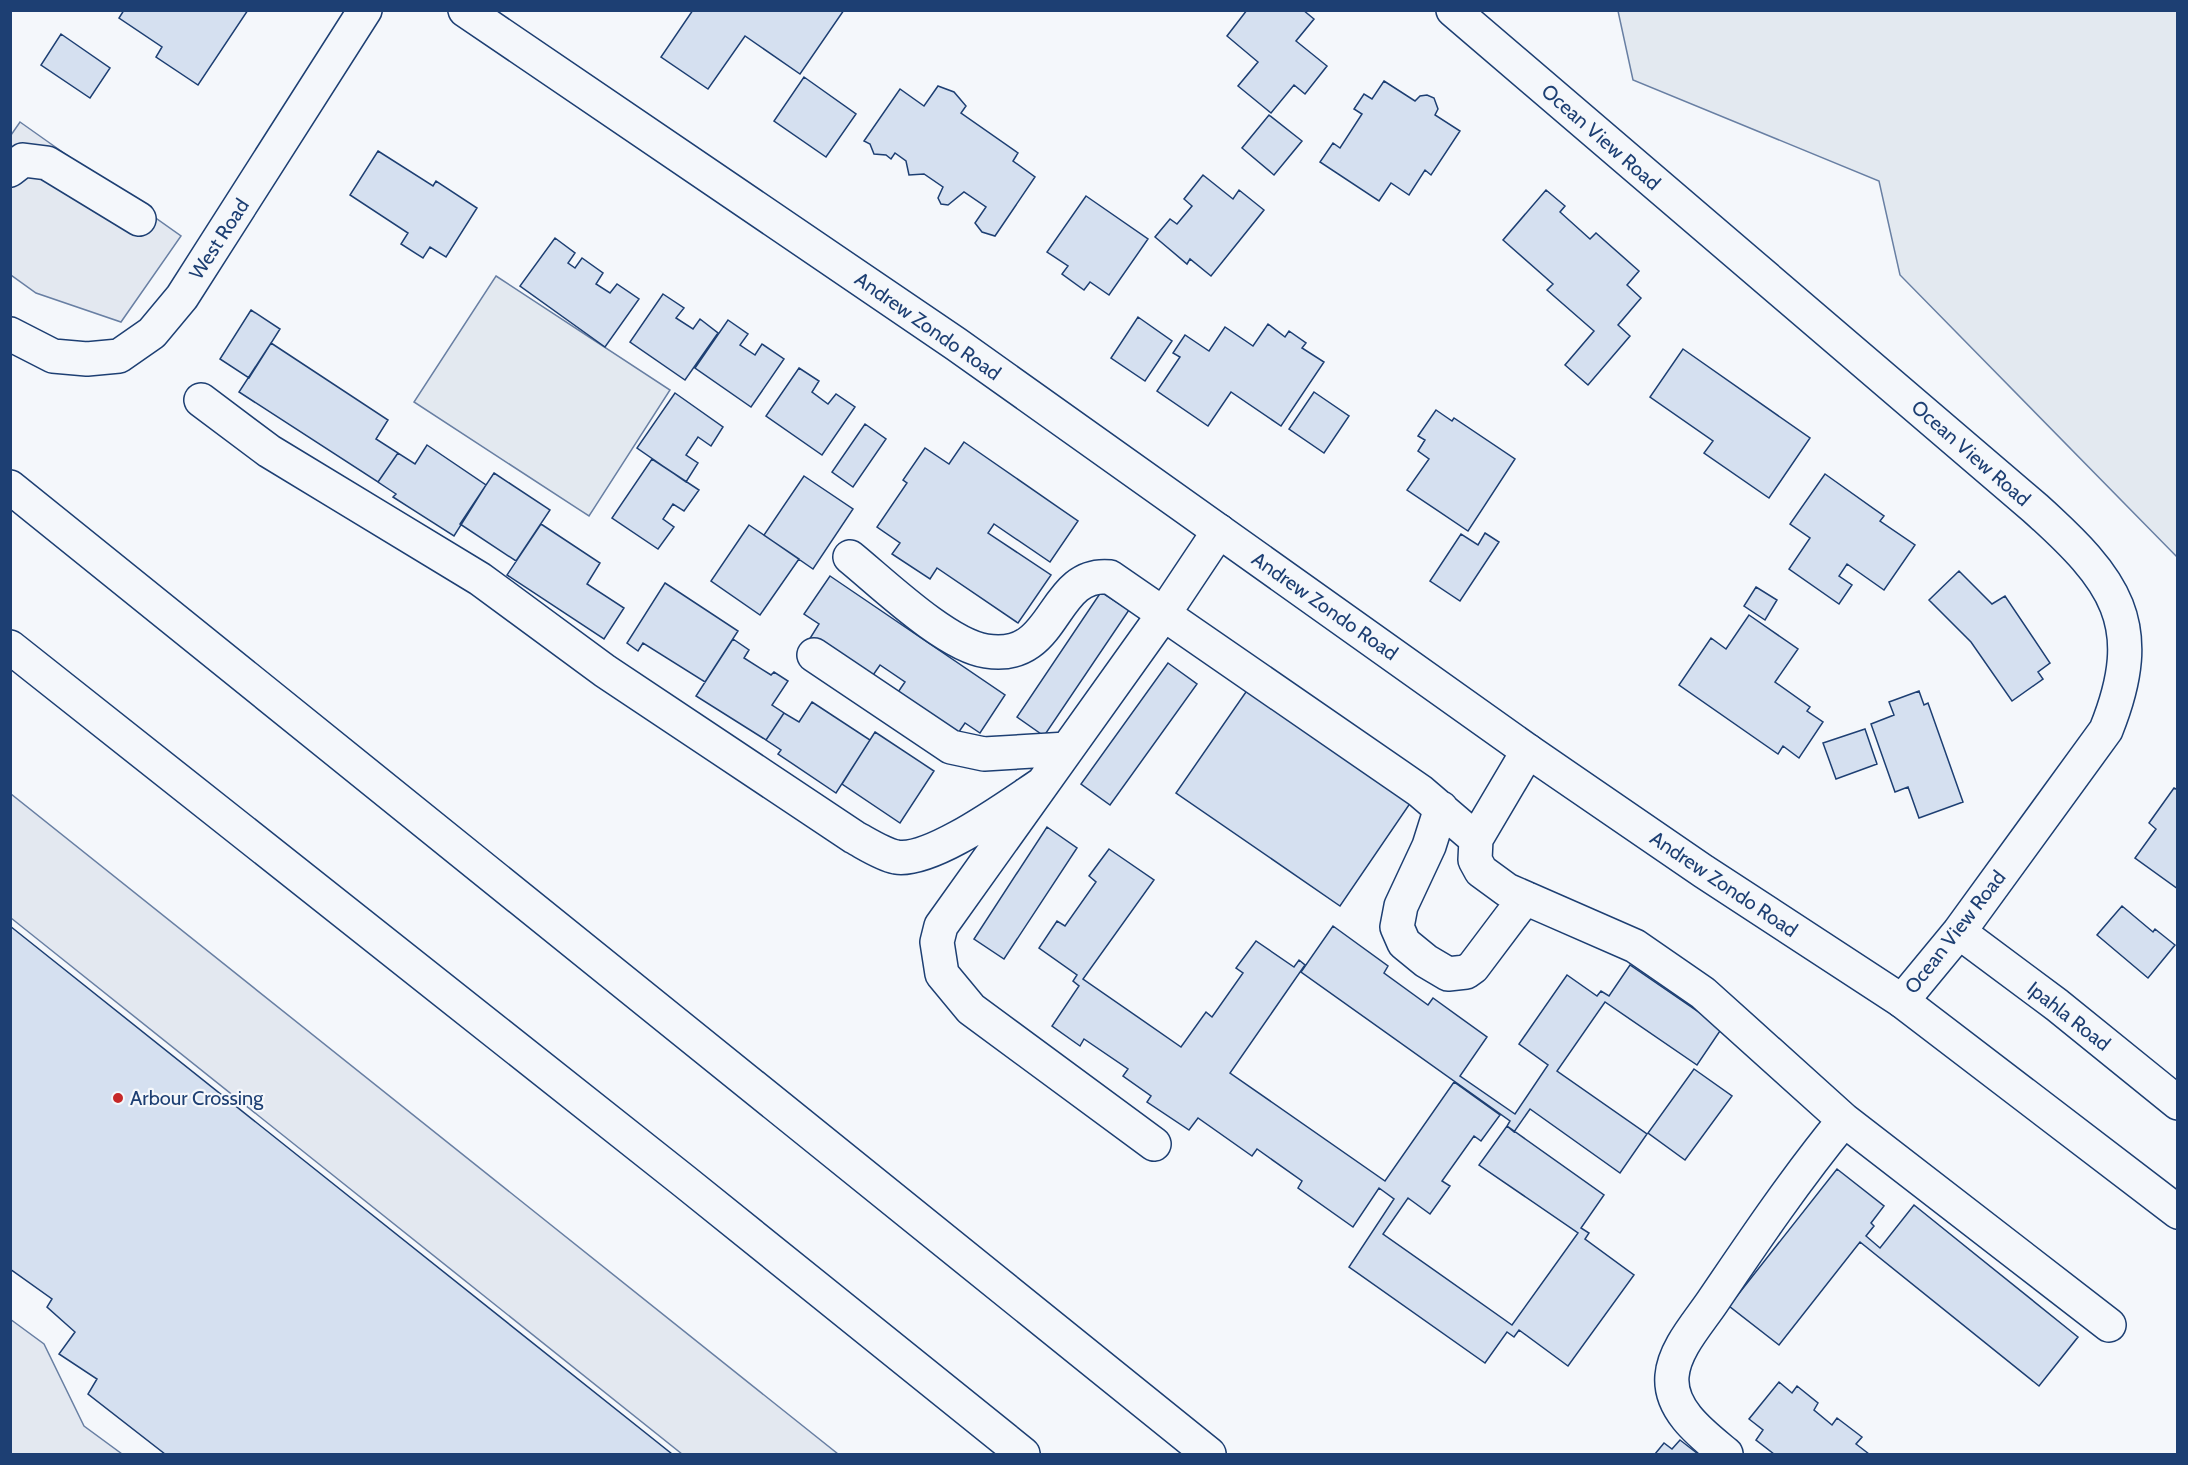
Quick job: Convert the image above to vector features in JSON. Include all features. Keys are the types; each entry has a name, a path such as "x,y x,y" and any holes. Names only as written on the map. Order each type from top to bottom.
{"main road":[{"name":"West Road","path":"10,334 53,356 87,359 119,356 152,333 182,297 365,10"},
{"name":"Andrew Zondo Road","path":"465,10 956,344 1528,751 1703,871 1902,1001 2178,1212"},
{"name":"Ocean View Road","path":"1453,10 2044,516 2079,548 2098,572 2118,607 2126,654 2120,695 2106,730 1959,932 1902,1001"},
{"path":"10,170 23,160 47,163 140,219"},
{"path":"201,400 269,451 480,579 605,671 835,825 894,857 908,858 946,844 1042,784"},
{"path":"10,487 1209,1455"},
{"path":"1154,1144 971,1009 942,974 937,942 941,926 1219,531"},
{"path":"850,557 926,619 960,642 985,651 1009,651 1026,645 1045,628 1075,586 1096,576 1110,578 1357,747 1441,808 1476,839"},
{"path":"10,647 684,1181 1023,1455"},
{"path":"814,655 951,747 984,754 1067,750"},
{"path":"1528,751 1476,839 1475,860 1481,871 1507,890 1591,924 1635,946 1703,993 1844,1120 2109,1324"},
{"path":"1441,808 1425,854 1401,906 1397,927 1404,943 1426,961 1448,974 1466,972 1473,968 1525,898"},
{"name":"Ipahla Road","path":"1959,932 2057,1005 2178,1102"},
{"path":"1726,1455 1696,1429 1675,1400 1672,1376 1681,1349 1740,1262 1844,1120"}],"shaded area":[{"path":"1618,11 2177,11 2177,557 1900,275 1879,181 1633,80"},
{"path":"20,122 181,236 121,322 36,293 11,275 11,135"},
{"path":"496,276 670,390 589,516 414,402"},
{"path":"10,794 838,1454 682,1454 11,918"},
{"path":"10,1319 44,1344 84,1426 122,1454 11,1454"}],"building":[{"path":"124,10 248,10 198,85 156,57 162,47 119,18"},
{"path":"693,10 844,10 800,74 745,36 708,89 661,57"},
{"path":"1247,10 1303,10 1314,19 1296,41 1327,66 1305,94 1294,85 1271,113 1238,86 1258,62 1227,36"},
{"path":"61,34 110,68 90,98 41,65"},
{"path":"804,77 856,114 826,157 774,121"},
{"path":"1384,81 1415,101 1420,96 1427,95 1434,98 1438,109 1435,115 1460,131 1431,175 1425,170 1409,195 1391,183 1379,201 1320,162 1333,143 1340,148 1362,114 1354,109 1364,94 1372,99"},
{"path":"938,86 954,92 966,106 961,113 1018,153 1013,161 1035,177 995,236 982,232 975,223 986,207 964,192 948,205 941,204 938,198 943,187 924,174 909,175 906,161 895,153 891,159 886,155 874,154 870,144 864,141 900,89 924,106"},
{"path":"1269,115 1302,141 1274,175 1242,148"},
{"path":"378,151 433,186 436,181 477,208 446,257 430,247 423,258 401,244 408,233 350,195"},
{"path":"1203,175 1233,199 1239,190 1264,210 1211,276 1190,259 1187,264 1155,237 1170,219 1177,224 1192,206 1184,199"},
{"path":"1546,190 1565,206 1560,212 1590,239 1596,233 1639,271 1627,285 1641,298 1618,325 1630,336 1588,385 1565,365 1594,331 1547,290 1553,284 1503,240"},
{"path":"1086,196 1148,239 1109,295 1090,282 1084,290 1062,274 1068,266 1047,252"},
{"path":"555,238 575,253 568,263 575,268 582,258 603,273 596,284 610,293 617,284 639,299 605,347 520,286"},
{"path":"663,294 684,308 676,318 693,329 700,319 718,333 685,380 630,342"},
{"path":"251,310 280,329 249,378 220,359"},
{"path":"1138,317 1172,341 1145,381 1111,358"},
{"path":"728,320 748,334 740,345 755,355 762,344 784,359 751,407 695,368"},
{"path":"1268,324 1285,337 1289,331 1306,343 1302,348 1324,362 1281,426 1231,392 1208,426 1157,391 1180,357 1173,353 1185,335 1209,351 1225,327 1253,346"},
{"path":"271,343 388,420 376,439 398,453 378,482 239,392"},
{"path":"1683,349 1810,438 1769,498 1704,453 1713,441 1650,397"},
{"path":"799,368 819,381 812,392 828,404 836,394 855,407 822,455 766,416"},
{"path":"1314,392 1349,416 1324,453 1289,429"},
{"path":"675,393 723,427 711,446 698,437 686,455 698,463 686,482 637,448"},
{"path":"1436,410 1452,421 1454,418 1515,459 1468,531 1407,490 1429,459 1418,451 1425,440 1418,436"},
{"path":"865,424 886,439 853,487 832,472"},
{"path":"964,442 1078,521 1050,562 994,524 988,533 1051,575 1018,623 937,568 930,579 892,554 900,543 877,527 907,483 903,480 925,448 949,464"},
{"path":"427,445 486,485 454,536 393,497 396,494 378,482 398,453 415,464"},
{"path":"652,459 699,490 684,511 673,504 663,519 674,527 658,549 612,518"},
{"path":"494,473 550,510 516,561 460,524"},
{"path":"1825,474 1884,516 1880,521 1915,545 1884,590 1847,564 1839,576 1852,585 1839,604 1789,569 1810,538 1790,524"},
{"path":"804,476 853,509 813,569 764,535"},
{"path":"541,524 600,563 587,584 624,608 604,639 507,575"},
{"path":"749,525 799,559 760,615 711,581"},
{"path":"1485,533 1499,542 1460,601 1430,581 1461,534 1478,545"},
{"path":"1959,571 1992,604 2005,596 2050,663 2038,672 2043,679 2012,701 1971,642 1929,600"},
{"path":"830,576 1005,695 980,733 965,723 954,739 894,698 905,682 880,665 869,681 809,640 819,624 804,614"},
{"path":"665,583 738,631 705,682 643,643 638,651 627,643"},
{"path":"1756,587 1777,600 1765,620 1744,606"},
{"path":"1101,592 1129,610 1044,736 1017,717"},
{"path":"1749,615 1798,649 1775,682 1810,707 1807,711 1823,722 1799,758 1783,746 1778,754 1679,685 1711,638 1726,649"},
{"path":"733,639 749,650 744,658 771,675 774,672 788,681 772,705 784,713 766,740 696,696"},
{"path":"1168,663 1197,684 1110,805 1081,784"},
{"path":"1248,689 1411,802 1340,906 1176,793"},
{"path":"1919,691 1924,705 1928,703 1963,802 1919,818 1908,787 1895,792 1871,724 1894,715 1889,702"},
{"path":"812,702 870,740 836,793 778,754 781,750 766,740 784,713 799,722"},
{"path":"1865,729 1877,764 1836,779 1823,743"},
{"path":"875,732 934,771 900,823 842,784"},
{"path":"2174,788 2178,790 2178,889 2135,858 2156,829 2149,823"},
{"path":"1047,827 1077,848 1004,959 974,939"},
{"path":"1109,849 1154,880 1083,979 1181,1047 1206,1012 1212,1017 1243,973 1236,968 1256,941 1294,967 1299,960 1305,965 1230,1073 1385,1181 1454,1082 1500,1115 1481,1141 1474,1136 1442,1181 1450,1186 1430,1214 1408,1198 1383,1234 1512,1325 1578,1233 1479,1165 1507,1126 1604,1195 1581,1228 1589,1233 1585,1239 1634,1275 1568,1366 1519,1330 1514,1337 1507,1332 1485,1363 1349,1267 1394,1199 1379,1188 1353,1227 1298,1188 1302,1181 1257,1149 1252,1156 1198,1118 1189,1130 1147,1102 1151,1096 1123,1076 1128,1069 1084,1039 1080,1046 1052,1026 1079,986 1073,981 1077,975 1039,948 1057,921 1065,926 1096,882 1089,876"},
{"path":"2122,906 2153,932 2155,929 2175,945 2148,978 2097,935"},
{"name":"Arbour Crossing","path":"10,926 672,1454 165,1454 88,1394 97,1379 59,1354 75,1332 47,1307 52,1299 10,1269"},
{"path":"1333,926 1388,966 1384,973 1428,1005 1433,998 1487,1037 1460,1076 1515,1114 1548,1065 1519,1044 1567,975 1597,996 1601,991 1609,996 1630,965 1722,1028 1697,1065 1605,1002 1557,1071 1647,1134 1620,1173 1530,1109 1514,1132 1507,1126 1510,1121 1301,972"},
{"path":"1694,1069 1732,1096 1685,1160 1648,1133"},
{"path":"1837,1169 1884,1206 1871,1223 1874,1226 1866,1236 1880,1248 1914,1205 2078,1337 2039,1386 1860,1242 1779,1345 1729,1306"},
{"path":"1779,1382 1792,1393 1797,1386 1818,1403 1814,1410 1832,1425 1837,1418 1862,1437 1856,1444 1869,1454 1774,1454 1756,1440 1763,1430 1749,1419"},
{"path":"1680,1440 1698,1454 1655,1454 1664,1443 1672,1449"}],"place":[{"name":"Arbour Crossing","path":"118,1098"}]}
